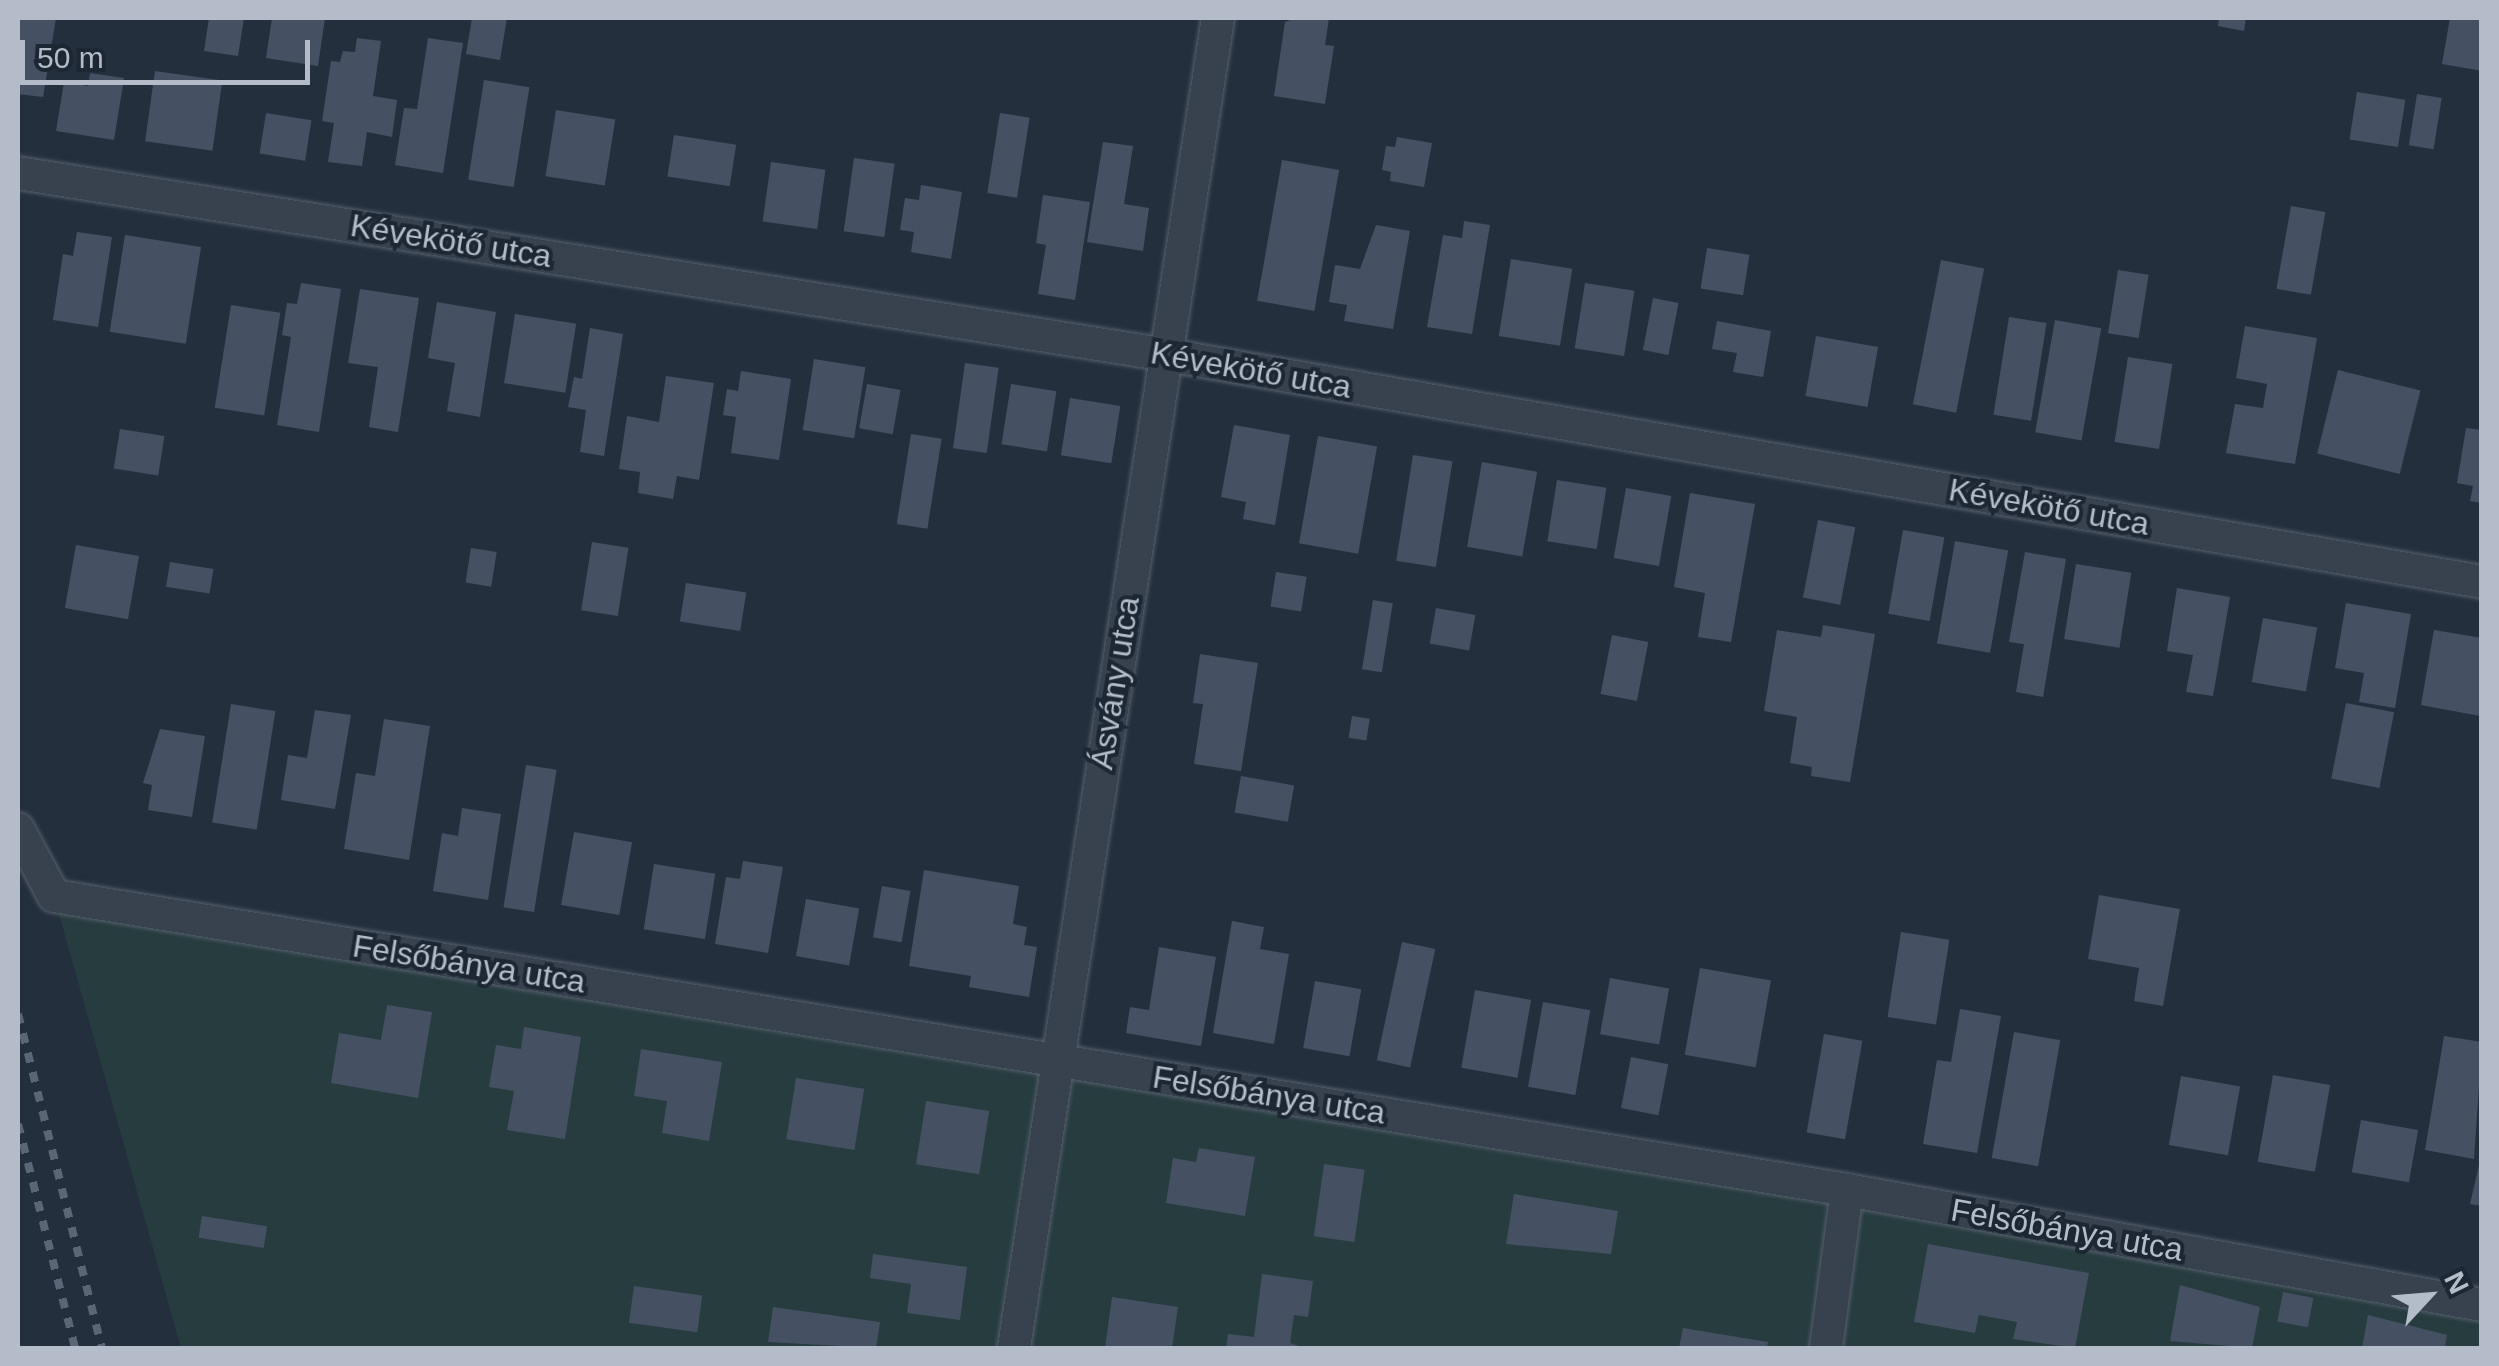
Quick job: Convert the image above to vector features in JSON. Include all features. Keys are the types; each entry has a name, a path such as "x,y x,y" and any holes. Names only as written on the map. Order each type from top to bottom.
{"street":[{"name":"Ásvány utca","path":"1014,1348 1054,1060 1218,18"},
{"name":"Kévekötő utca","path":"18,173 1167,355 2482,582"},
{"name":"Felsőbánya utca","path":"18,829 54,896 1846,1190 2482,1306"},
{"path":"1826,1348 1846,1190"}],"green space":[{"path":"54,896 2481,1305 2481,1348 181,1348"}],"building":[{"path":"23,18 56,18 43,97 18,94 18,22"},
{"path":"209,18 244,18 238,56 204,51"},
{"path":"272,18 325,18 318,66 266,58"},
{"path":"472,18 507,18 500,60 466,54"},
{"path":"1329,18 1325,45 1334,46 1325,104 1274,96 1285,22"},
{"path":"2219,18 2246,18 2244,31 2218,26"},
{"path":"2450,18 2482,18 2482,71 2442,64"},
{"path":"357,38 381,41 373,96 397,100 392,137 367,132 362,166 328,162 334,123 322,121 331,61 340,62 343,51 355,52"},
{"path":"428,38 463,43 443,173 395,165 404,108 417,109"},
{"path":"155,71 222,80 212,151 145,141"},
{"path":"90,73 124,78 114,140 56,131 64,82 88,86"},
{"path":"484,80 529,87 514,187 468,180"},
{"path":"2357,92 2405,100 2398,147 2349,139"},
{"path":"2417,94 2442,98 2434,149 2409,145"},
{"path":"556,110 615,119 605,186 546,176"},
{"path":"266,113 311,120 305,161 260,153"},
{"path":"1000,113 1030,118 1017,198 987,193"},
{"path":"674,135 736,145 730,186 667,176"},
{"path":"1397,137 1432,143 1424,187 1390,181 1391,172 1382,170 1386,146 1395,147"},
{"path":"1103,142 1133,146 1124,204 1149,208 1143,251 1087,242"},
{"path":"854,158 895,164 884,237 844,231"},
{"path":"1282,160 1339,170 1314,311 1257,301"},
{"path":"771,162 825,170 817,229 763,221"},
{"path":"921,185 962,192 951,259 911,252 914,232 900,230 905,198 919,200"},
{"path":"1043,195 1090,202 1075,300 1038,294 1046,245 1036,243"},
{"path":"2291,206 2325,212 2311,295 2276,289"},
{"path":"1464,221 1490,225 1472,334 1427,327 1443,235 1462,238"},
{"path":"1376,225 1410,231 1393,329 1344,321 1347,305 1329,302 1335,265 1360,269"},
{"path":"77,232 112,237 98,327 53,320 63,254 73,256"},
{"path":"125,235 201,247 186,344 110,332"},
{"path":"1707,248 1749,255 1743,295 1701,288"},
{"path":"1511,259 1572,269 1560,346 1499,336"},
{"path":"1941,260 1984,268 1956,413 1913,404"},
{"path":"2118,270 2149,275 2139,338 2108,333"},
{"path":"301,283 341,289 319,432 277,425 291,337 282,335 287,303 297,304"},
{"path":"1585,283 1634,291 1624,356 1575,348"},
{"path":"360,289 419,298 398,432 369,427 378,367 348,363"},
{"path":"1653,298 1679,303 1668,355 1643,350"},
{"path":"437,302 496,312 480,417 447,411 455,363 428,358"},
{"path":"231,305 280,313 264,416 215,408"},
{"path":"515,314 576,324 565,393 504,383"},
{"path":"2009,317 2047,323 2031,421 1994,415"},
{"path":"2055,320 2101,328 2081,440 2035,432"},
{"path":"1717,321 1771,331 1763,377 1733,372 1737,353 1712,349"},
{"path":"2245,326 2317,338 2295,464 2226,453 2235,404 2263,408 2267,384 2236,378"},
{"path":"590,328 623,334 604,456 580,452 586,410 568,407 574,377 582,379"},
{"path":"1816,336 1878,347 1867,407 1805,396"},
{"path":"2128,357 2172,364 2159,449 2115,442"},
{"path":"814,359 865,367 854,438 803,430"},
{"path":"965,363 999,368 987,453 953,448"},
{"path":"2338,370 2420,391 2400,474 2317,453"},
{"path":"741,371 791,379 779,460 731,453 736,417 723,415 727,389 738,391"},
{"path":"666,376 714,383 699,480 677,476 673,499 638,493 640,472 619,469 627,416 659,422"},
{"path":"867,384 900,390 893,434 859,428"},
{"path":"1011,384 1056,391 1047,451 1001,444"},
{"path":"1070,398 1120,406 1111,463 1061,455"},
{"path":"1234,425 1290,435 1275,525 1243,519 1246,502 1221,497"},
{"path":"2466,428 2482,430 2482,503 2470,501 2473,486 2457,483"},
{"path":"120,429 164,436 158,476 114,469"},
{"path":"911,434 942,439 927,529 897,524"},
{"path":"1318,436 1377,446 1358,554 1299,543"},
{"path":"1413,455 1453,461 1436,567 1396,561"},
{"path":"1482,462 1537,472 1522,556 1467,547"},
{"path":"1557,480 1606,488 1597,549 1547,541"},
{"path":"1626,488 1671,496 1659,566 1614,558"},
{"path":"1690,493 1755,504 1731,642 1698,637 1705,593 1674,587"},
{"path":"1818,520 1855,527 1840,605 1803,598"},
{"path":"1903,530 1944,537 1930,621 1888,614"},
{"path":"1955,541 2008,550 1990,653 1937,643"},
{"path":"592,542 629,548 618,616 581,610"},
{"path":"76,545 139,556 128,619 65,608"},
{"path":"471,548 497,552 491,587 466,583"},
{"path":"2025,552 2066,559 2043,697 2016,692 2024,644 2009,642"},
{"path":"170,562 213,569 210,594 166,587"},
{"path":"2076,564 2131,573 2119,648 2064,639"},
{"path":"1276,572 1307,577 1301,611 1271,607"},
{"path":"686,583 746,593 740,631 680,622"},
{"path":"2177,588 2230,597 2213,696 2186,692 2193,655 2167,651"},
{"path":"1373,600 1393,603 1382,672 1362,669"},
{"path":"2346,603 2411,614 2395,708 2359,702 2364,673 2335,668"},
{"path":"1436,608 1475,615 1469,650 1430,643"},
{"path":"2263,618 2317,628 2306,692 2252,682"},
{"path":"1823,625 1875,634 1850,782 1811,776 1812,767 1790,763 1797,717 1764,711 1777,630 1821,637"},
{"path":"2434,630 2482,638 2480,716 2421,705"},
{"path":"1612,635 1648,642 1637,701 1601,694"},
{"path":"1200,654 1258,663 1241,771 1194,764 1203,704 1193,703"},
{"path":"2346,703 2394,712 2379,788 2331,779"},
{"path":"231,704 275,711 257,830 212,823"},
{"path":"315,710 351,715 335,809 281,800 288,755 307,758"},
{"path":"1352,716 1370,719 1366,741 1349,738"},
{"path":"384,719 430,726 409,860 344,849 356,773 375,776"},
{"path":"160,729 205,736 192,817 148,810 152,785 143,783"},
{"path":"526,765 557,770 534,912 503,907"},
{"path":"1241,776 1294,785 1288,822 1235,812"},
{"path":"462,808 501,814 488,900 433,891 442,833 458,836"},
{"path":"574,832 632,842 619,915 561,905"},
{"path":"743,861 783,867 768,953 715,944 726,877 740,879"},
{"path":"654,864 715,874 705,939 644,929"},
{"path":"924,870 1019,886 1013,924 1027,927 1024,945 1037,947 1029,997 969,987 971,976 909,966"},
{"path":"882,886 911,891 902,942 873,937"},
{"path":"2099,895 2180,909 2163,1006 2134,1001 2139,968 2088,959"},
{"path":"806,899 859,908 849,965 796,956"},
{"path":"1232,921 1264,927 1260,949 1289,954 1274,1044 1213,1033"},
{"path":"1901,932 1949,940 1936,1025 1888,1017"},
{"path":"1402,942 1435,949 1410,1067 1377,1060"},
{"path":"1159,947 1216,957 1201,1046 1126,1033 1130,1007 1149,1010"},
{"path":"1700,968 1771,981 1756,1067 1685,1055"},
{"path":"1610,978 1669,988 1659,1045 1600,1034"},
{"path":"1315,981 1361,989 1349,1056 1303,1048"},
{"path":"1475,990 1531,1000 1517,1078 1461,1068"},
{"path":"1543,1002 1590,1010 1575,1095 1528,1087"},
{"path":"387,1005 432,1012 418,1098 331,1083 339,1033 381,1040"},
{"path":"1960,1009 2001,1016 1977,1153 1923,1144 1937,1060 1951,1062"},
{"path":"524,1027 581,1037 565,1139 507,1130 514,1091 489,1087 496,1045 521,1049"},
{"path":"2014,1032 2060,1040 2038,1166 1992,1158"},
{"path":"1824,1034 1862,1041 1845,1139 1807,1132"},
{"path":"2444,1036 2482,1042 2474,1159 2425,1150"},
{"path":"641,1049 722,1062 709,1141 662,1133 667,1101 634,1096"},
{"path":"1631,1057 1668,1064 1658,1115 1621,1108"},
{"path":"2273,1075 2330,1085 2315,1172 2258,1162"},
{"path":"2181,1076 2240,1086 2228,1155 2169,1145"},
{"path":"796,1078 864,1089 854,1150 786,1139"},
{"path":"926,1101 989,1111 979,1174 916,1164"},
{"path":"2361,1120 2418,1130 2409,1182 2352,1172"},
{"path":"1199,1148 1255,1157 1245,1216 1166,1203 1173,1158 1196,1162"},
{"path":"2482,1152 2482,1206 2470,1204"},
{"path":"1324,1164 1365,1170 1354,1242 1314,1236"},
{"path":"1514,1194 1618,1211 1611,1254 1506,1244"},
{"path":"202,1216 267,1226 264,1248 199,1238"},
{"path":"1928,1244 2089,1273 2075,1348 2013,1339 2017,1322 1979,1315 1975,1333 1914,1322"},
{"path":"873,1254 967,1267 960,1320 907,1313 911,1284 870,1278"},
{"path":"1262,1274 1313,1281 1308,1317 1294,1315 1290,1343 1305,1348 1226,1348 1228,1334 1254,1337"},
{"path":"2180,1285 2260,1307 2252,1348 2170,1341"},
{"path":"634,1286 702,1296 697,1332 629,1323"},
{"path":"2283,1292 2313,1298 2308,1327 2277,1321"},
{"path":"1112,1297 1178,1307 1172,1348 1105,1348"},
{"path":"773,1307 880,1322 876,1348 768,1342"},
{"path":"2368,1315 2447,1335 2445,1348 2362,1348"},
{"path":"1683,1328 1768,1342 1767,1348 1679,1348"}],"railway":[{"path":"18,1014 102,1348"},
{"path":"18,1124 75,1348"}]}
